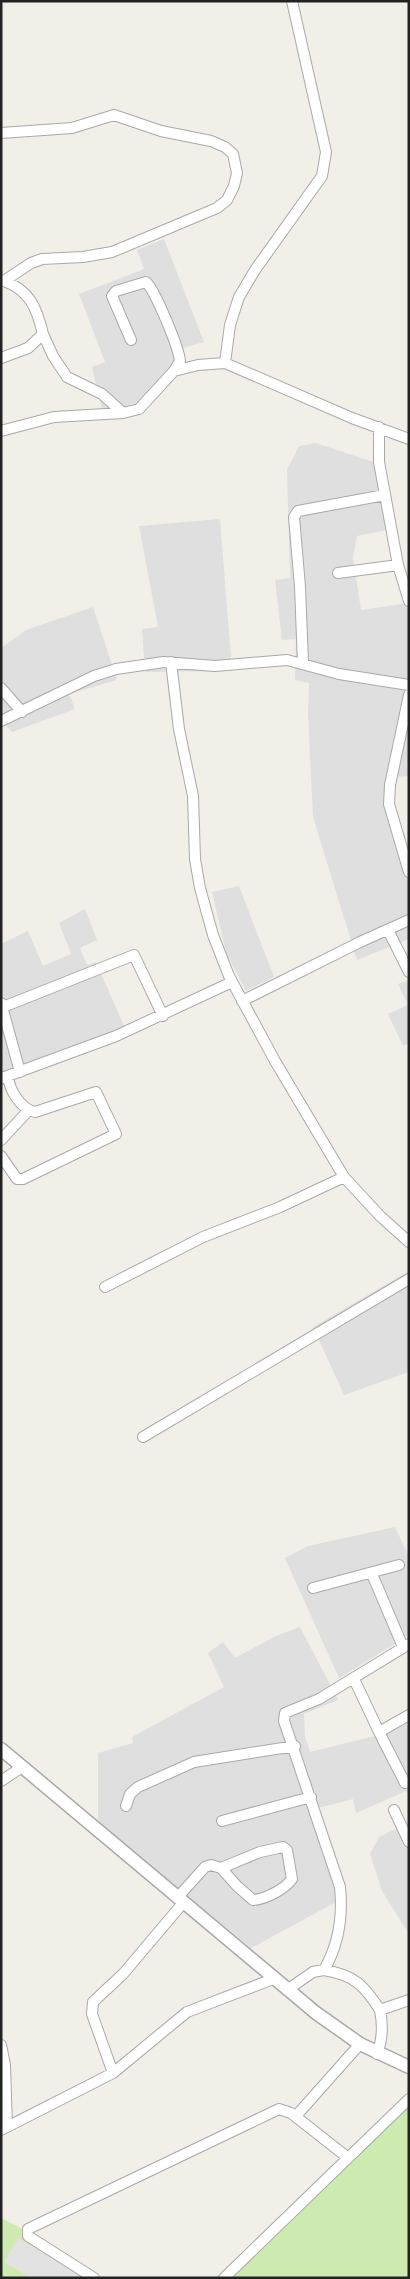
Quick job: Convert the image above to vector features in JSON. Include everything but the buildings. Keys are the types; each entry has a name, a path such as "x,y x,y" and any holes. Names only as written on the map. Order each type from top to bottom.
{"street":[{"path":"225,363 230,325 239,297 255,270 322,176 325,163 326,152 292,1"},
{"path":"1,133 72,128 114,115 161,131 211,141 224,147 232,154 237,172 231,193 218,208 112,252 83,257 42,259 31,263 3,281"},
{"path":"3,281 18,286 37,308 44,334 53,356 67,376 102,394 124,413"},
{"path":"1,431 54,416 124,413 138,409 179,365 180,355 151,288 146,282 120,290 112,296 131,340"},
{"path":"1,358 28,348 44,334"},
{"path":"174,371 198,365 225,363 352,418 409,439"},
{"path":"379,427 378,451 385,495 398,565 409,601"},
{"path":"303,663 294,516 298,512 385,495"},
{"path":"338,573 398,565"},
{"path":"1,721 109,671 139,664 171,662 215,666 287,660 339,674 409,685"},
{"path":"171,662 178,721 193,796 194,860 213,935 232,982 344,1177 380,1216 409,1242"},
{"path":"1,688 22,712"},
{"path":"409,695 390,785 389,804 409,872"},
{"path":"242,1001 360,942 409,920"},
{"path":"388,930 409,972"},
{"path":"20,1072 2,1005 134,956 163,1016"},
{"path":"1,1156 17,1179 22,1179 116,1134 96,1092 35,1112 28,1111 9,1087 4,1077 116,1036 163,1016 232,982"},
{"path":"1,1140 28,1111"},
{"path":"105,1287 203,1237 280,1207 344,1177"},
{"path":"143,1437 409,1279"},
{"path":"313,1588 372,1574 399,1565"},
{"path":"324,1970 332,1957 340,1926 342,1907 340,1887 284,1720 285,1713 319,1699 406,1646 372,1574"},
{"path":"354,1679 405,1782"},
{"path":"379,1732 409,1715"},
{"path":"126,1806 130,1794 138,1787 194,1762 294,1746"},
{"path":"1,1749 287,1990 360,2044 409,2067"},
{"path":"1,1781 22,1767"},
{"path":"222,1820 311,1797"},
{"path":"394,1810 409,1842"},
{"path":"113,2073 92,2014 93,2002 123,1974 205,1867 211,1865 221,1868 236,1886 253,1900 263,1898 289,1884 293,1876 287,1850 283,1847 260,1852 221,1868"},
{"path":"287,1990 313,1972 324,1970 344,1974 360,1983 380,2010 383,2024 378,2054"},
{"path":"1,2045 4,2057 4,2128 113,2073 187,2012 274,1979"},
{"path":"380,2010 409,2000"},
{"path":"296,2116 360,2044"},
{"path":"224,2278 409,2099"},
{"path":"94,2278 28,2236 28,2229 279,2109 285,2109 296,2116 347,2157"}],"shaded area":[{"path":"164,239 204,342 183,348 187,368 148,400 103,412 92,367 105,362 79,294 144,269 137,250"},
{"path":"316,443 376,463 392,529 357,536 353,558 361,610 409,603 409,776 393,777 392,807 409,875 409,939 357,960 313,817 308,714 309,683 295,680 296,639 282,640 275,580 290,578 287,470 299,446"},
{"path":"220,519 232,671 145,672 142,629 158,627 139,526"},
{"path":"93,607 117,680 69,694 75,709 12,732 1,719 1,648 26,630"},
{"path":"239,886 274,977 246,991 226,952 212,892"},
{"path":"85,909 97,940 80,948 87,965 96,962 128,1035 1,1079 1,944 28,931 43,966 71,954 59,923"},
{"path":"409,980 409,1043 403,1046 388,1014 408,1005 398,984"},
{"path":"409,1271 409,1372 344,1395 313,1327"},
{"path":"395,1527 409,1557 409,1635 339,1678 285,1558 308,1546"},
{"path":"300,1627 338,1700 304,1714 305,1736 310,1752 383,1734 409,1721 409,1795 406,1791 356,1813 353,1799 318,1808 338,1901 251,1948 98,1823 98,1753 133,1743 132,1737 224,1687 208,1653 223,1642 235,1658 276,1636"},
{"path":"397,1828 405,1848 409,1846 409,1934 382,1891 370,1854 379,1837"},
{"path":"18,2238 86,2278 31,2278 4,2262"}],"green space":[{"path":"409,2095 409,2278 215,2278"},
{"path":"1,2218 15,2225 99,2278 1,2278"}]}
